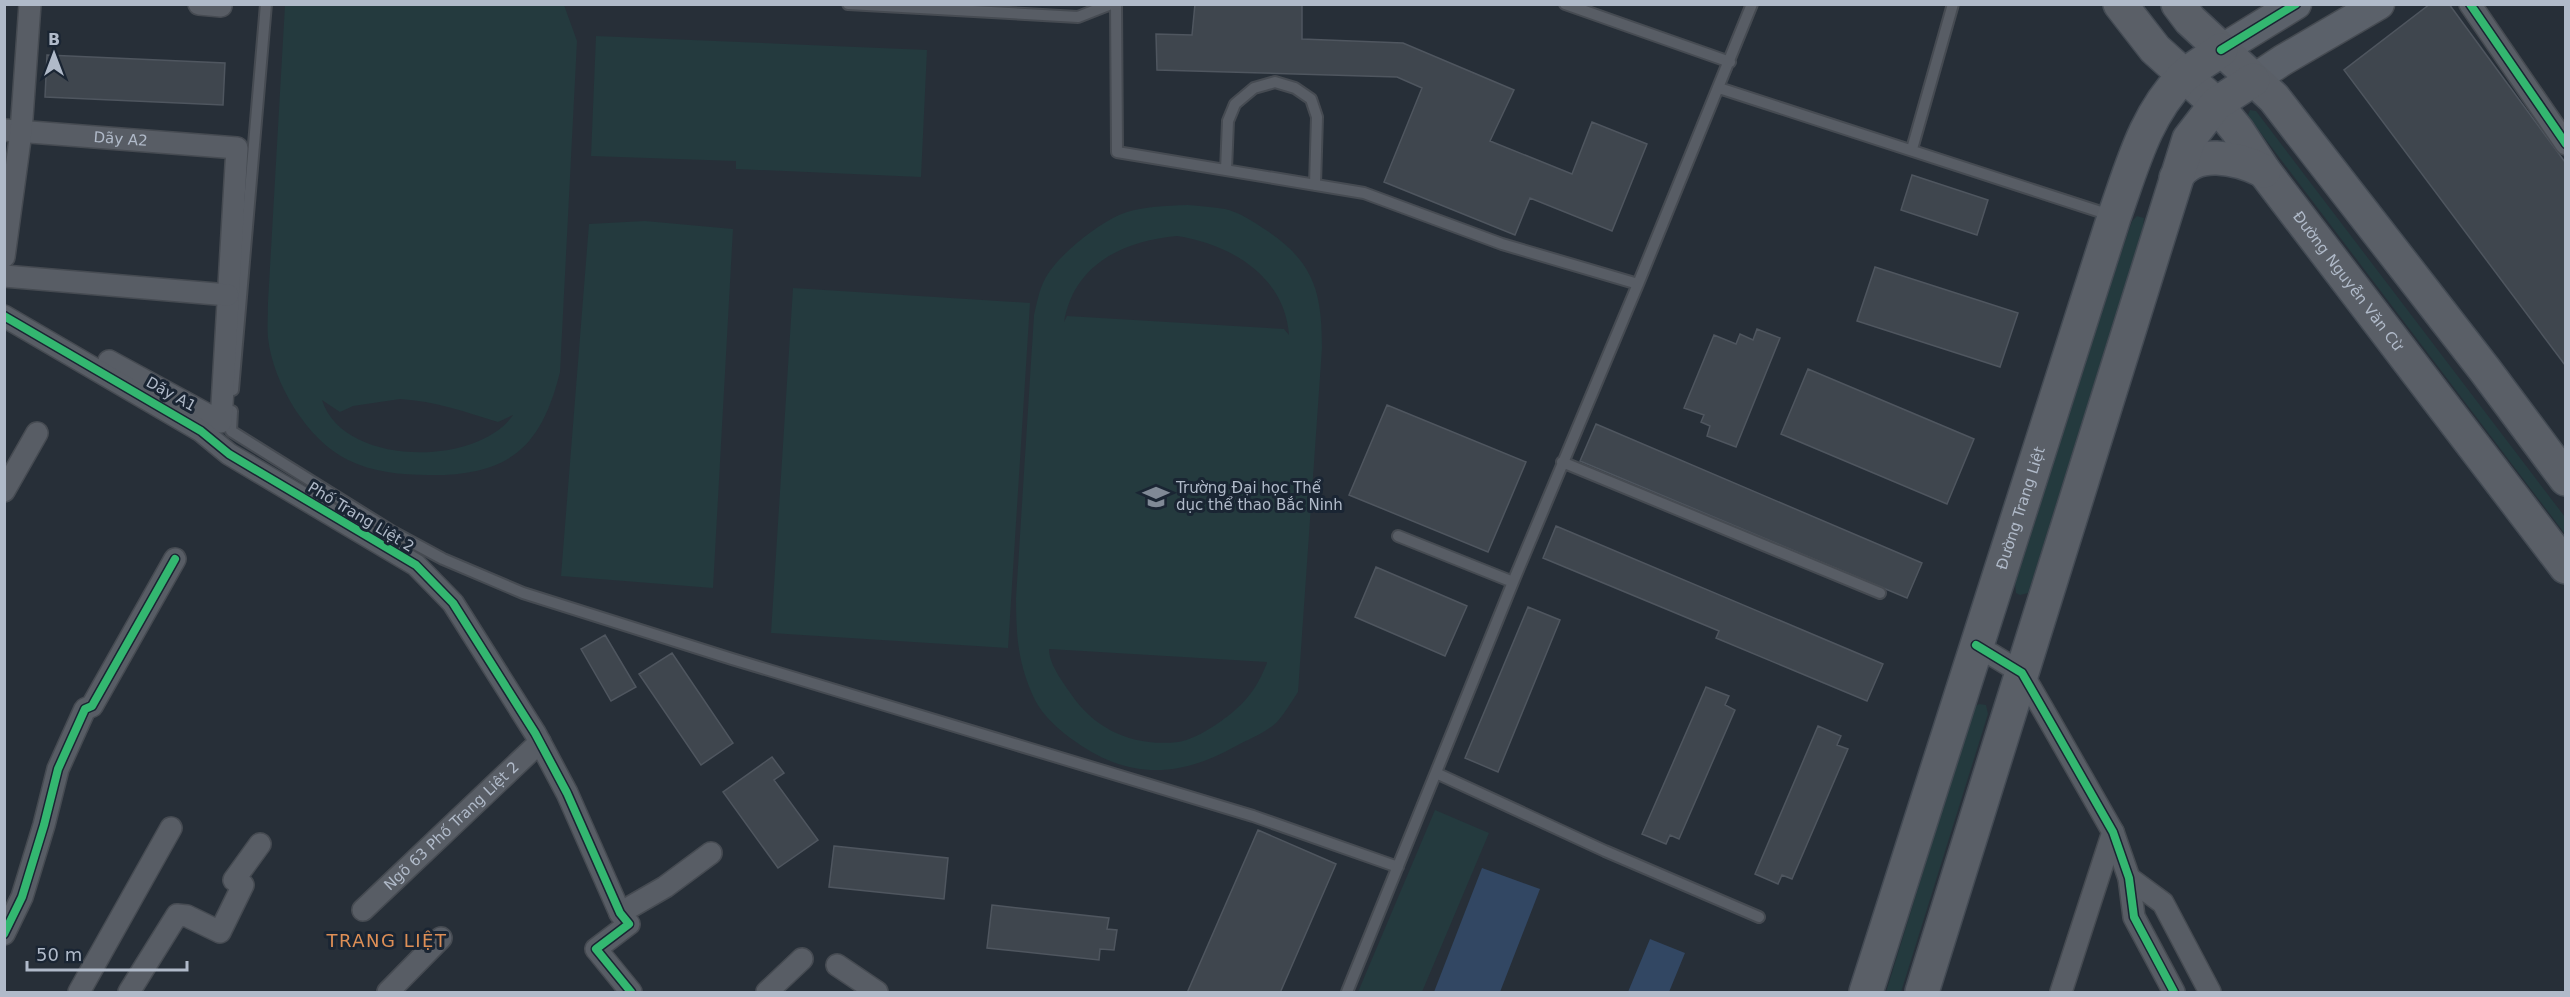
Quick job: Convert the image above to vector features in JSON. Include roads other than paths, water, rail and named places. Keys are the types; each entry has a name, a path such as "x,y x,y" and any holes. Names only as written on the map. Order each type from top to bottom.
{"main road":[{"name":"Đường Nguyễn Văn Cừ","path":"2120,4 2155,49 2216,104 2238,130 2264,171 2565,567"},
{"path":"2178,4 2221,50 2276,101 2485,370 2565,479"},
{"name":"Đường Trang Liệt","path":"1866,993 2114,217 2153,116 2163,100 2185,75 2221,50"},
{"path":"1922,993 2189,139 2216,104 2253,80"},
{"path":"2176,178 2181,169 2188,164 2203,159 2245,162 2264,171"}],"street":[{"path":"4,257 13,131 30,4"},
{"path":"199,4 221,6"},
{"path":"2221,50 2296,4"},
{"path":"2253,80 2379,4"},
{"path":"2470,4 2565,144"},
{"name":"Dãy A2","path":"13,131 237,148 228,295"},
{"path":"4,276 228,295"},
{"name":"Dãy A1","path":"4,314 79,346 221,422 228,295"},
{"name":"Phố Trang Liệt 2","path":"4,314 201,431 229,454 416,565 453,603 540,742 567,793 620,913"},
{"path":"4,491 37,433"},
{"path":"4,934 21,897 44,825 58,769 85,709 92,706 176,559"},
{"path":"1976,645 2022,672 2113,832 2129,878 2134,916 2174,993"},
{"name":"Ngõ 63 Phố Trang Liệt 2","path":"363,910 540,742"},
{"path":"79,993 171,828"},
{"path":"2061,993 2113,832"},
{"path":"129,993 177,915 187,916 220,932 243,885 234,880 260,844"},
{"path":"631,993 596,949 629,924 620,913 665,886 711,853"},
{"path":"2129,878 2163,903 2210,993"},
{"path":"388,993 441,938"},
{"path":"767,993 802,959"},
{"path":"837,965 877,993"}],"lane":[{"path":"266,4 231,431 393,532 443,559 523,593 732,659 1253,816 1398,867"},
{"path":"848,4 1078,17 1112,4"},
{"path":"1116,4 1117,152 1365,193 1502,244 1638,284"},
{"path":"1565,4 1730,62"},
{"path":"1347,993 1562,462 1638,284 1752,4"},
{"path":"1912,149 1953,4"},
{"path":"1226,170 1228,121 1235,104 1254,88 1275,82 1295,88 1311,99 1317,117 1315,185"},
{"path":"1719,88 1912,149 2114,217"},
{"path":"1562,462 1880,593"},
{"path":"1398,536 1513,582"},
{"path":"1436,773 1605,850 1760,916"}],"water":[{"path":"1482,868 1540,889 1500,992 1434,992"},
{"path":"1650,939 1685,953 1669,992 1628,992"}],"place":[{"name":"Trường Đại học Thể dục thể thao Bắc Ninh","path":"1156,497"}],"district":[{"name":"TRANG LIỆT","path":"387,940"}]}
